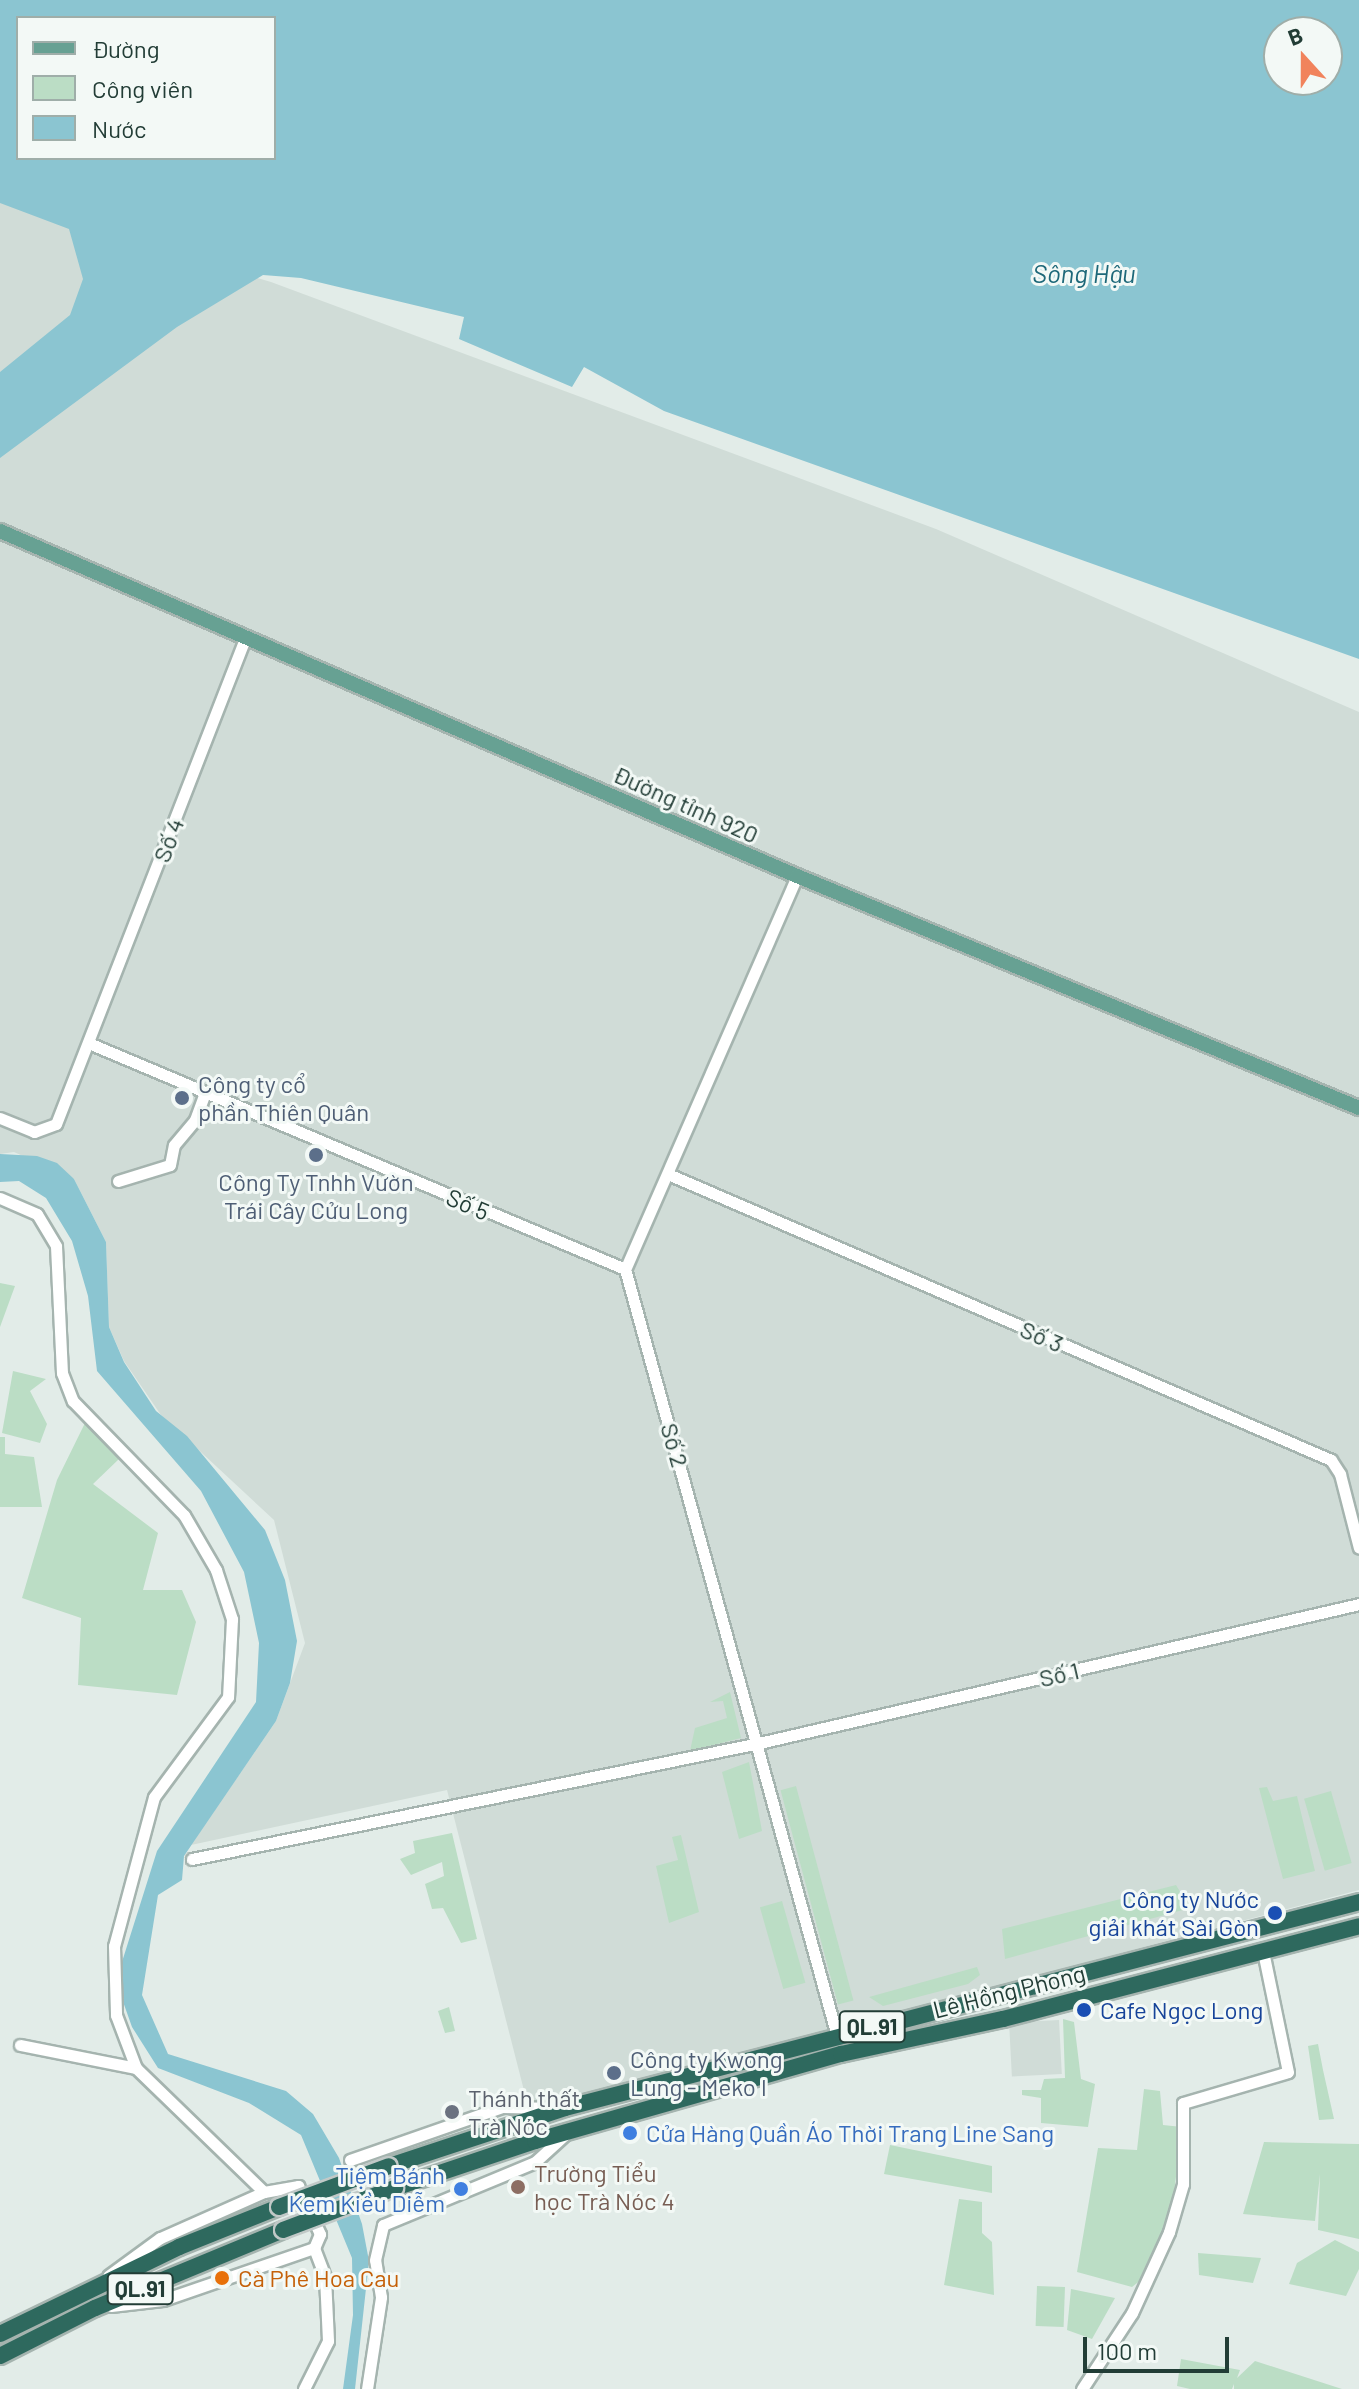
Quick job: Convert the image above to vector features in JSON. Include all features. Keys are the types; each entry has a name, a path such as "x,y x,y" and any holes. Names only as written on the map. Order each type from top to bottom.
{"highway":[{"name":"Lê Hồng Phong","path":"158,2248 389,2166 565,2108 1359,1902"},
{"name":"Lê Hồng Phong","path":"172,2276 395,2188 569,2131 841,2054 1003,2019 1359,1926"},
{"path":"837,2036 841,2054"},
{"name":"QL.91","path":"0,2334 92,2289 158,2248"},
{"name":"QL.91","path":"0,2356 95,2308 172,2276"}],"main road":[{"name":"Đường tỉnh 920","path":"0,531 797,876 1359,1108"}],"street":[{"name":"Số 4","path":"0,1118 34,1132 56,1124 91,1044 246,636"},
{"path":"625,1269 797,876"},
{"name":"Số 5","path":"91,1044 625,1269"},
{"path":"118,1181 170,1165 174,1145 195,1120 205,1092"},
{"name":"Số 3","path":"668,1174 1331,1460 1340,1474 1359,1548"},
{"path":"0,1198 37,1214 56,1246 62,1373 73,1401 184,1515 216,1570 232,1619 228,1697 154,1797 114,1946 116,2015 141,2074"},
{"name":"Số 2","path":"625,1269 759,1743 837,2036"},
{"name":"Số 1","path":"192,1859 759,1743 1359,1604"},
{"path":"1082,2389 1132,2313 1169,2232 1183,2184 1183,2103 1288,2072 1263,1951"},
{"path":"20,2045 141,2074 170,2097 264,2192"},
{"path":"350,2160 502,2107 565,2108"},
{"path":"367,2389 381,2297 375,2260 383,2225 535,2162 569,2131"},
{"path":"158,2248 264,2192 298,2186 320,2234 314,2248 325,2277 328,2341 304,2389"},
{"path":"95,2308 169,2298 314,2248"},
{"path":"169,2298 163,2293 172,2276"}],"shaded area":[{"path":"0,202 271,282 936,529 1359,712 1359,1890 529,2110 447,1790 191,1845 276,1721 305,1643 274,1520 161,1415 124,1361 109,1327 106,1242 74,1179 14,1152 0,1154"},
{"path":"1059,2020 1062,2074 1012,2077 1009,2023"}],"green space":[{"path":"0,1283 15,1286 0,1327"},
{"path":"13,1371 46,1379 30,1391 47,1424 40,1443 2,1433"},
{"path":"86,1421 119,1459 93,1484 158,1533 143,1590 182,1590 196,1622 177,1695 78,1685 81,1618 22,1598 57,1480"},
{"path":"0,1437 5,1437 5,1454 34,1457 42,1507 0,1507"},
{"path":"730,1692 741,1738 690,1751 695,1728 727,1718 723,1701 710,1702"},
{"path":"749,1762 762,1831 739,1839 722,1772"},
{"path":"796,1786 853,2000 838,2005 781,1790"},
{"path":"1267,1787 1273,1801 1297,1796 1315,1871 1283,1879 1259,1788"},
{"path":"1331,1791 1352,1863 1325,1871 1304,1799"},
{"path":"452,1833 477,1939 461,1943 443,1908 432,1909 425,1884 444,1876 442,1862 411,1875 400,1859 415,1853 413,1841"},
{"path":"681,1835 699,1912 669,1923 656,1866 678,1860 672,1837"},
{"path":"1176,1885 1190,1908 1005,1959 1002,1929"},
{"path":"782,1901 805,1983 783,1989 760,1907"},
{"path":"977,1967 980,1975 968,1984 883,2006 869,1997"},
{"path":"449,2007 455,2031 445,2033 438,2011"},
{"path":"1063,2019 1074,2022 1081,2079 1095,2084 1088,2127 1041,2123 1041,2098 1022,2095 1022,2090 1041,2090 1044,2079 1065,2078"},
{"path":"1318,2044 1334,2119 1319,2120 1308,2046"},
{"path":"1144,2089 1160,2091 1163,2125 1182,2127 1172,2210 1147,2275 1132,2287 1077,2272 1098,2148 1137,2150"},
{"path":"1264,2142 1359,2144 1359,2239 1318,2230 1320,2174 1315,2221 1243,2214"},
{"path":"890,2145 992,2166 992,2193 884,2174"},
{"path":"959,2199 982,2202 982,2233 992,2242 994,2295 944,2285"},
{"path":"1335,2240 1359,2252 1359,2269 1346,2296 1289,2284 1297,2263"},
{"path":"1198,2253 1261,2258 1253,2283 1199,2275"},
{"path":"1037,2286 1065,2287 1064,2327 1036,2326"},
{"path":"1071,2289 1115,2298 1092,2339 1067,2330"},
{"path":"1181,2359 1240,2370 1237,2378 1255,2361 1342,2389 1234,2389 1234,2384 1232,2389 1190,2389 1177,2386"}],"water":[{"name":"Sông Hậu","path":"0,0 1359,0 1359,659 664,411 584,367 572,387 459,339 464,317 301,278 263,275 177,327 0,458 0,372 70,315 83,279 69,229 0,203"},
{"path":"0,1154 37,1156 57,1163 74,1179 106,1242 109,1327 124,1362 156,1411 187,1436 265,1530 285,1580 297,1641 290,1683 276,1721 184,1856 182,1880 158,1895 142,1995 168,2054 286,2091 313,2114 339,2158 362,2224 369,2261 355,2389 343,2389 353,2315 352,2258 301,2135 249,2103 158,2068 132,2027 121,1996 121,1965 157,1851 256,1702 259,1643 244,1572 201,1491 97,1371 88,1296 72,1241 46,1198 19,1181 0,1182"}],"place":[{"name":"Công ty cổ phần Thiên Quân","path":"182,1098"},
{"name":"Công Ty Tnhh Vườn Trái Cây Cửu Long","path":"316,1155"},
{"name":"Công ty Nước giải khát Sài Gòn","path":"1275,1913"},
{"name":"Cafe Ngọc Long","path":"1084,2010"},
{"name":"Công ty Kwong Lung - Meko I","path":"614,2073"},
{"name":"Thánh thất Trà Nóc","path":"452,2112"},
{"name":"Cửa Hàng Quần Áo Thời Trang Line Sang","path":"630,2133"},
{"name":"Trường Tiểu học Trà Nóc 4","path":"518,2187"},
{"name":"Tiệm Bánh Kem Kiều Diễm","path":"461,2189"},
{"name":"Cà Phê Hoa Cau","path":"222,2278"}]}
